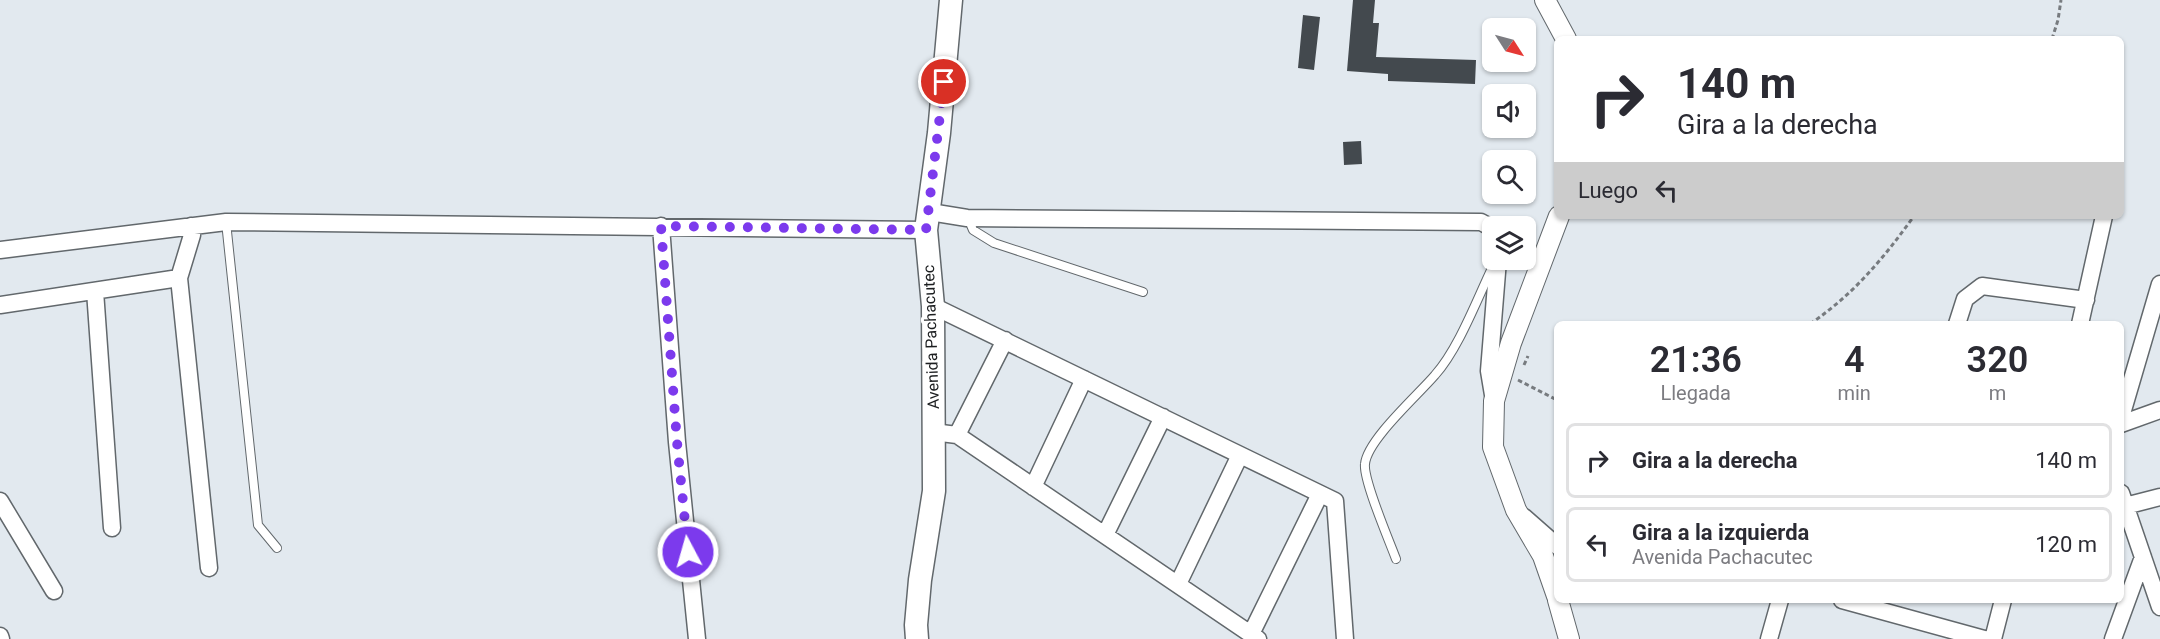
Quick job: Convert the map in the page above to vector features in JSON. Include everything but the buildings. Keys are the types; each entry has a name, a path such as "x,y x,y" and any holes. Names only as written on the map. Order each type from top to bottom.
{"main road":[{"name":"Avenida Pachacutec","path":"917,639 920,580 934,491 933,306 928,221 951,0"}],"street":[{"path":"1545,0 1564,36"},
{"path":"0,250 226,222 661,226 928,221 968,218 1482,223"},
{"path":"1494,401 1511,343 1558,219"},
{"path":"2081,321 2103,219"},
{"path":"191,226 192,235 179,278 208,567"},
{"path":"661,226 677,442 697,639"},
{"path":"1496,270 1489,371 1494,401 1493,447 1516,510 1543,556 1554,587"},
{"path":"0,305 179,278"},
{"path":"2124,408 2155,315 2160,284"},
{"path":"1958,321 1965,299 1982,286 2086,300"},
{"path":"95,291 112,528"},
{"path":"933,306 1335,501 1345,639"},
{"path":"957,435 1005,340"},
{"path":"1033,487 1084,379"},
{"path":"2124,423 2160,410"},
{"path":"1105,535 1163,417"},
{"path":"933,432 957,435 1254,637 1320,494"},
{"path":"1178,584 1240,455"},
{"path":"2124,500 2160,497"},
{"path":"0,501 54,591"},
{"path":"2124,503 2160,608"},
{"path":"1516,510 1554,543"},
{"path":"2113,639 2143,557"},
{"path":"1559,603 1569,639"},
{"path":"1769,639 1779,603"},
{"path":"1853,603 1984,639"},
{"path":"1993,639 2002,603"}],"lane":[{"path":"968,218 973,230 994,243 1143,292"},
{"path":"226,222 258,525 277,548"},
{"path":"1396,559 1369,486 1365,465 1371,446 1437,373 1454,346 1492,270"}],"path":[{"path":"2053,36 2061,0"},
{"path":"1814,321 1850,293 1886,255 1912,219"},
{"path":"1528,356 1518,380 1554,398"}],"route":[{"path":"688,552 677,442 661,226 926,230 944,82"}]}
